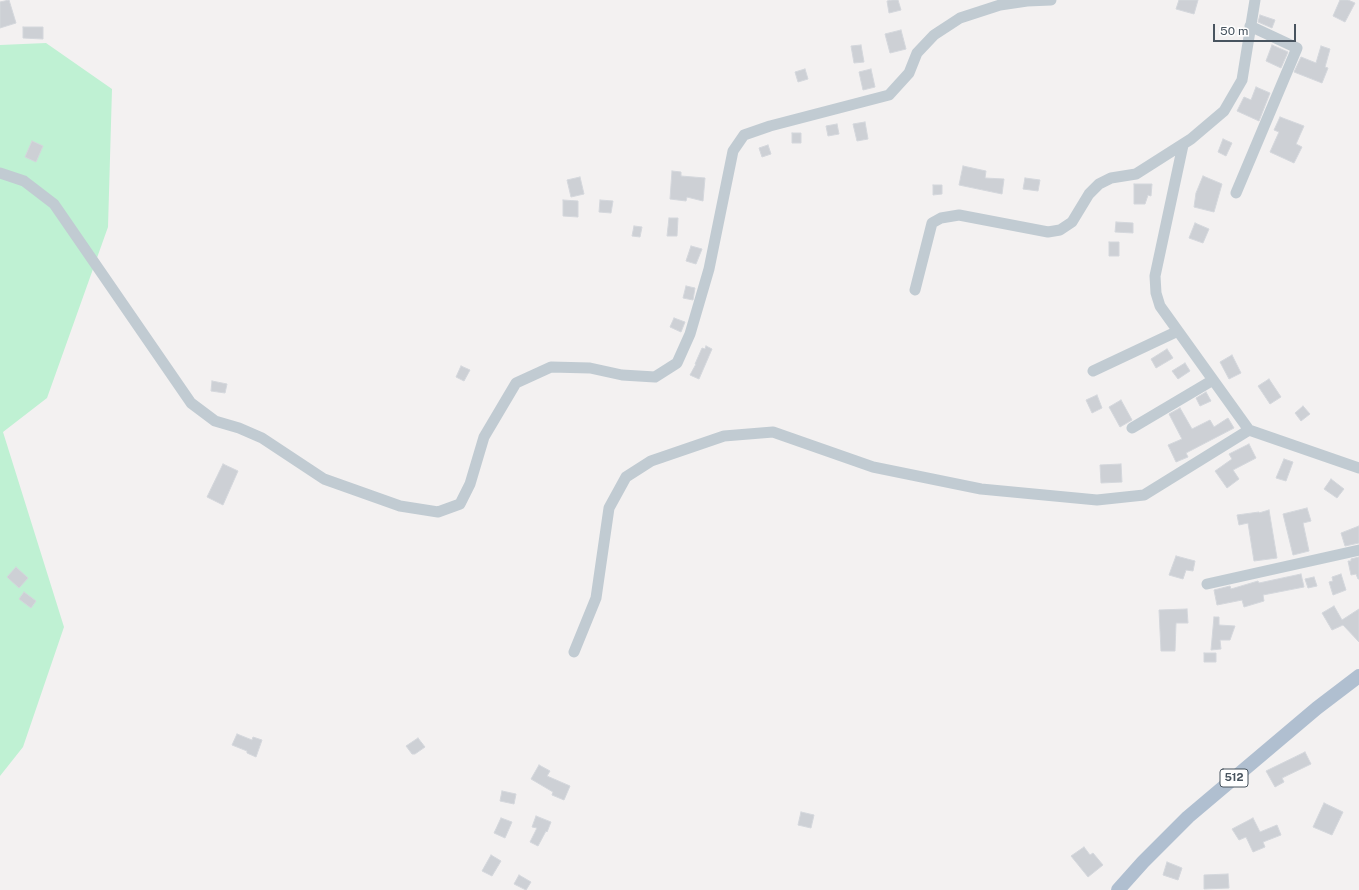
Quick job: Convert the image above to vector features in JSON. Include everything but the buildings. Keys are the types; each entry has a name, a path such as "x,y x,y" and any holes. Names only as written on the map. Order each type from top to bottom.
{"main road":[{"name":"512","path":"1118,890 1143,862 1188,817 1317,708 1359,676"}],"street":[{"path":"0,173 24,182 54,204 191,403 215,422 239,428 262,438 324,479 400,506 438,512 460,504 470,484 484,437 516,383 551,367 590,368 622,375 656,377 676,363 690,334 710,269 733,151 744,135 770,126 888,95 909,73 917,53 934,36 960,18 1000,5 1027,1 1051,0"},
{"path":"915,290 932,223 941,218 959,215 1048,232 1060,230 1072,222 1089,194 1098,184 1111,178 1136,174 1183,145 1224,111 1242,80 1255,0"},
{"path":"1236,193 1297,48 1250,26"},
{"path":"1183,145 1155,276 1156,293 1160,306 1248,430 1359,468"},
{"path":"1093,371 1178,330"},
{"path":"1132,428 1213,380"},
{"path":"574,652 596,598 610,508 626,477 651,461 724,436 773,432 873,467 981,489 1097,500 1144,495 1248,430"},
{"path":"1207,584 1359,550"}],"green space":[{"path":"46,43 112,89 108,227 47,398 3,432 64,627 23,747 0,776 0,45"}]}
